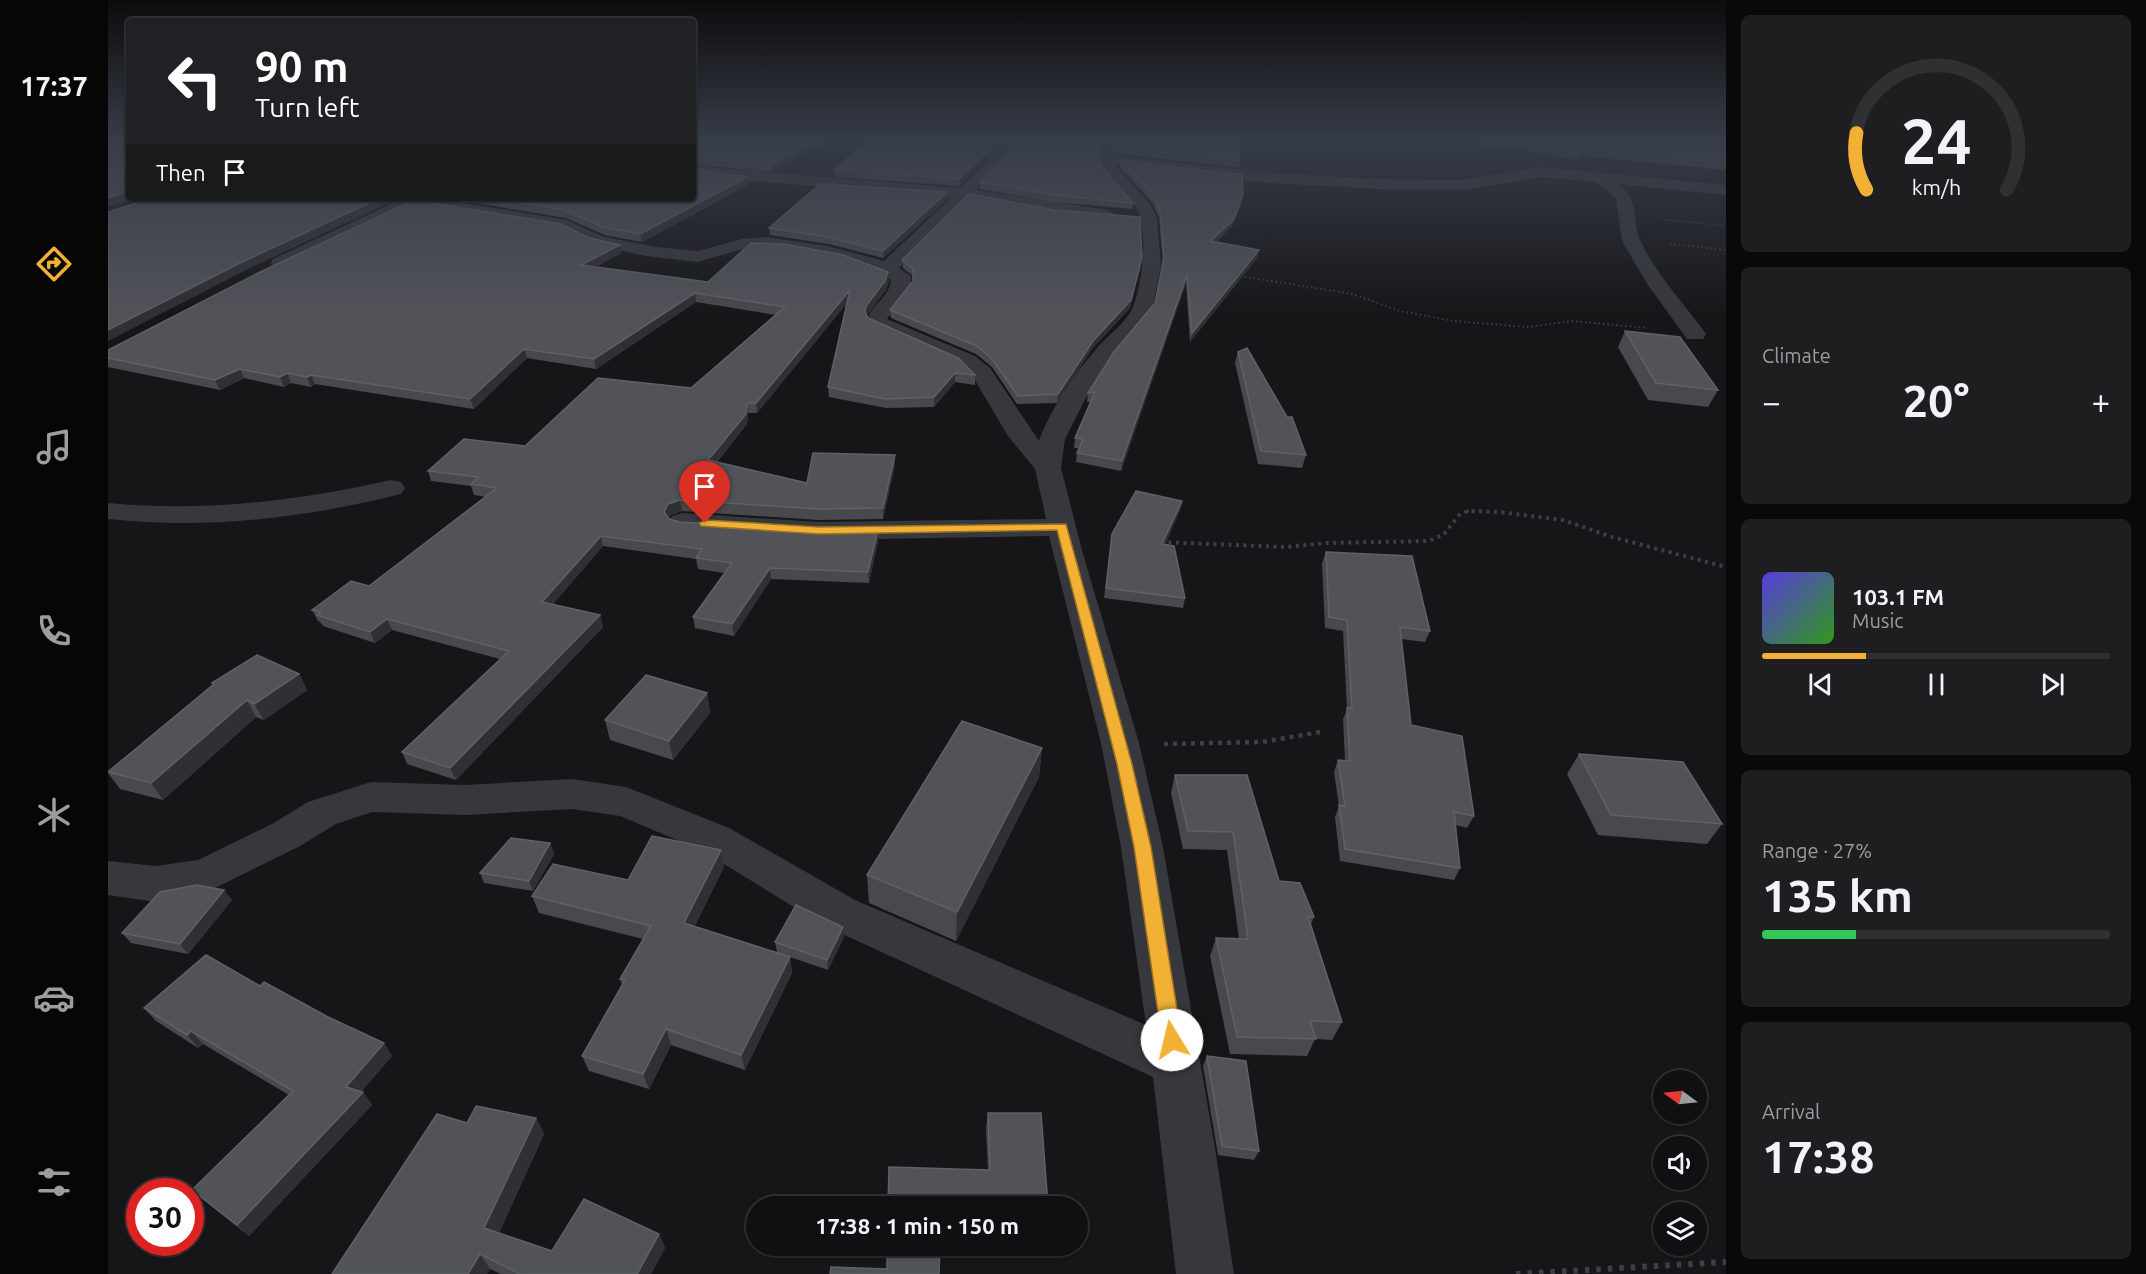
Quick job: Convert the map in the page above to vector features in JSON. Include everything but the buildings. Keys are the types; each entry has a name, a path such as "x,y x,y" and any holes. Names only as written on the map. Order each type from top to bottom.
{"street":[{"path":"888,268 954,207 961,197"},
{"path":"989,197 1054,209 1149,218"},
{"path":"1136,197 1149,218 1152,265 1142,310 1102,356 1074,398 1053,439 1048,468 1120,743 1142,847 1206,1274"},
{"path":"1624,197 1631,241 1658,285 1695,334"},
{"path":"264,271 404,201"},
{"path":"420,201 566,225 579,228 588,236 602,242 687,256 704,257 738,245 763,243 822,250 888,268 901,276 901,288 877,318 877,322 968,361 982,373 1021,436 1048,468"},
{"path":"464,208 487,201"},
{"path":"108,511 166,517 229,515 328,503 391,489"},
{"path":"682,522 819,531 1062,527"},
{"path":"108,879 156,884 205,876 286,835 322,813 371,797 466,800 572,794 626,802 715,839 840,913 1175,1062"}],"path":[{"path":"1672,221 1726,226"},
{"path":"1631,241 1726,250"},
{"path":"1239,276 1353,294 1400,311 1454,321 1527,327 1572,321 1695,334"},
{"path":"1153,543 1198,542 1285,547 1328,543 1373,544 1429,541 1444,534 1460,514 1478,511 1563,520 1612,537 1726,567"},
{"path":"1120,743 1258,744 1288,741 1321,732"},
{"path":"1515,1274 1726,1262"}],"route":[{"path":"705,523 819,531 1062,527 1120,743 1142,847 1172,1040"}]}
